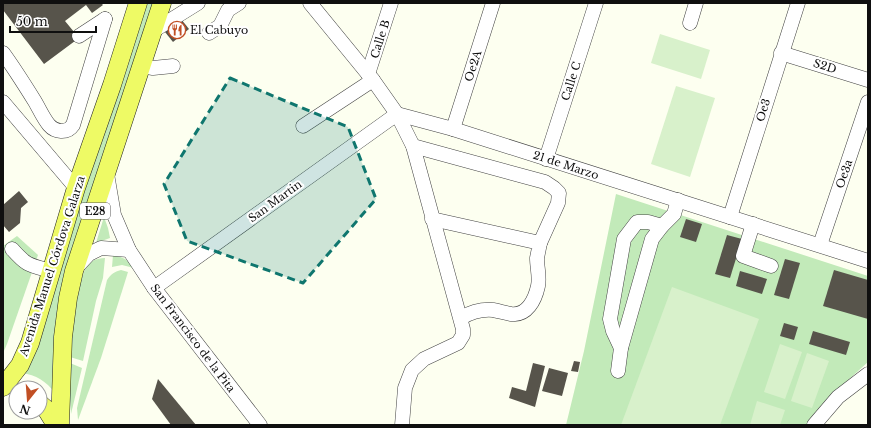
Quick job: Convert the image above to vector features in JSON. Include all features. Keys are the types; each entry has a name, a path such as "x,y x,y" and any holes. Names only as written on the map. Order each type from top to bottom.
{"main road":[{"name":"Avenida Manuel Córdova Galarza","path":"3,387 20,365 30,343 76,188 112,85 138,3"},
{"name":"Avenida Manuel Córdova Galarza","path":"60,425 63,336 68,298 74,271 162,3"},
{"path":"48,412 56,425"}],"street":[{"path":"153,31 198,3"},
{"path":"209,33 220,26 228,10 239,3"},
{"path":"310,3 371,77 397,114 413,146 432,219 461,318 463,335 458,343 424,359 412,370 405,388 402,425"},
{"name":"Calle B","path":"371,77 391,3"},
{"name":"Oe2A","path":"453,129 493,3"},
{"name":"Calle C","path":"546,159 596,3"},
{"path":"690,23 696,3"},
{"name":"Oe3","path":"730,217 798,3"},
{"path":"6,62 49,125 56,130 65,131 73,125 105,19 80,36"},
{"name":"S2D","path":"781,53 868,80"},
{"path":"142,66 153,68 174,66"},
{"path":"303,126 371,77"},
{"path":"3,102 76,188"},
{"name":"Oe3a","path":"820,245 868,102"},
{"name":"21 de Marzo","path":"397,114 453,129 868,261"},
{"name":"San Martin","path":"154,288 397,114"},
{"path":"413,146 545,182 554,188 558,193 558,203 540,243 537,259 539,284 535,297 527,309 521,314 512,314 494,310 480,311 469,313 461,318"},
{"name":"San Francisco de la Pita","path":"107,174 114,215 129,250 154,288 260,425"},
{"path":"618,371 621,348 652,239 674,214 678,200"},
{"path":"432,219 540,243"},
{"path":"621,348 612,331 610,319 624,239 637,222 648,222 662,226"},
{"path":"753,224 743,256 771,266"},
{"path":"74,271 89,254 101,248 129,250"},
{"path":"12,249 25,263 30,266 51,271"},
{"path":"814,425 838,397 868,374"}],"highlighted area":[{"path":"230,78 348,127 376,199 303,283 187,241 164,184"}],"green space":[{"path":"145,3 156,3 110,150 55,393 48,385 48,380 41,380 32,375 22,373"},
{"path":"660,34 710,50 701,79 651,63"},
{"path":"676,86 715,98 690,177 651,164"},
{"path":"616,194 868,276 868,362 835,392 806,425 566,425 584,351"},
{"path":"104,217 110,238 96,243"},
{"path":"17,236 38,255 3,353 3,246"},
{"path":"113,255 125,259 134,268 122,265 112,267"},
{"path":"105,258 103,278 96,301 83,361 70,357 78,291 86,268 91,262"},
{"path":"121,270 128,272 101,358 78,420 77,408 107,280 110,276"},
{"path":"672,287 759,319 720,425 621,425"},
{"path":"780,344 802,352 785,399 764,392"},
{"path":"807,353 829,361 812,408 791,401"},
{"path":"70,363 82,368 71,414 69,384"},
{"path":"757,401 785,410 780,425 750,425"}],"building":[{"path":"3,3 101,3 103,5 92,13 86,5 65,21 79,38 44,64 3,10"},
{"name":"El Cabuyo","path":"181,19 189,29 173,42 165,32"},
{"path":"19,191 28,202 21,208 20,223 9,232 3,225 3,205"},
{"path":"686,219 702,224 696,242 680,237"},
{"path":"727,235 742,239 730,278 715,274"},
{"path":"785,259 800,263 789,299 774,295"},
{"path":"834,270 868,280 868,319 823,306"},
{"path":"740,271 767,279 762,294 736,286"},
{"path":"784,323 798,327 794,340 780,336"},
{"path":"813,331 850,342 846,355 809,344"},
{"path":"574,361 580,362 578,372 571,371"},
{"path":"533,363 545,366 535,407 509,398 512,387 526,391"},
{"path":"549,368 568,373 562,396 542,391"},
{"path":"158,379 196,425 171,425 152,399"}],"place":[{"name":"El Cabuyo","path":"177,30"}]}
